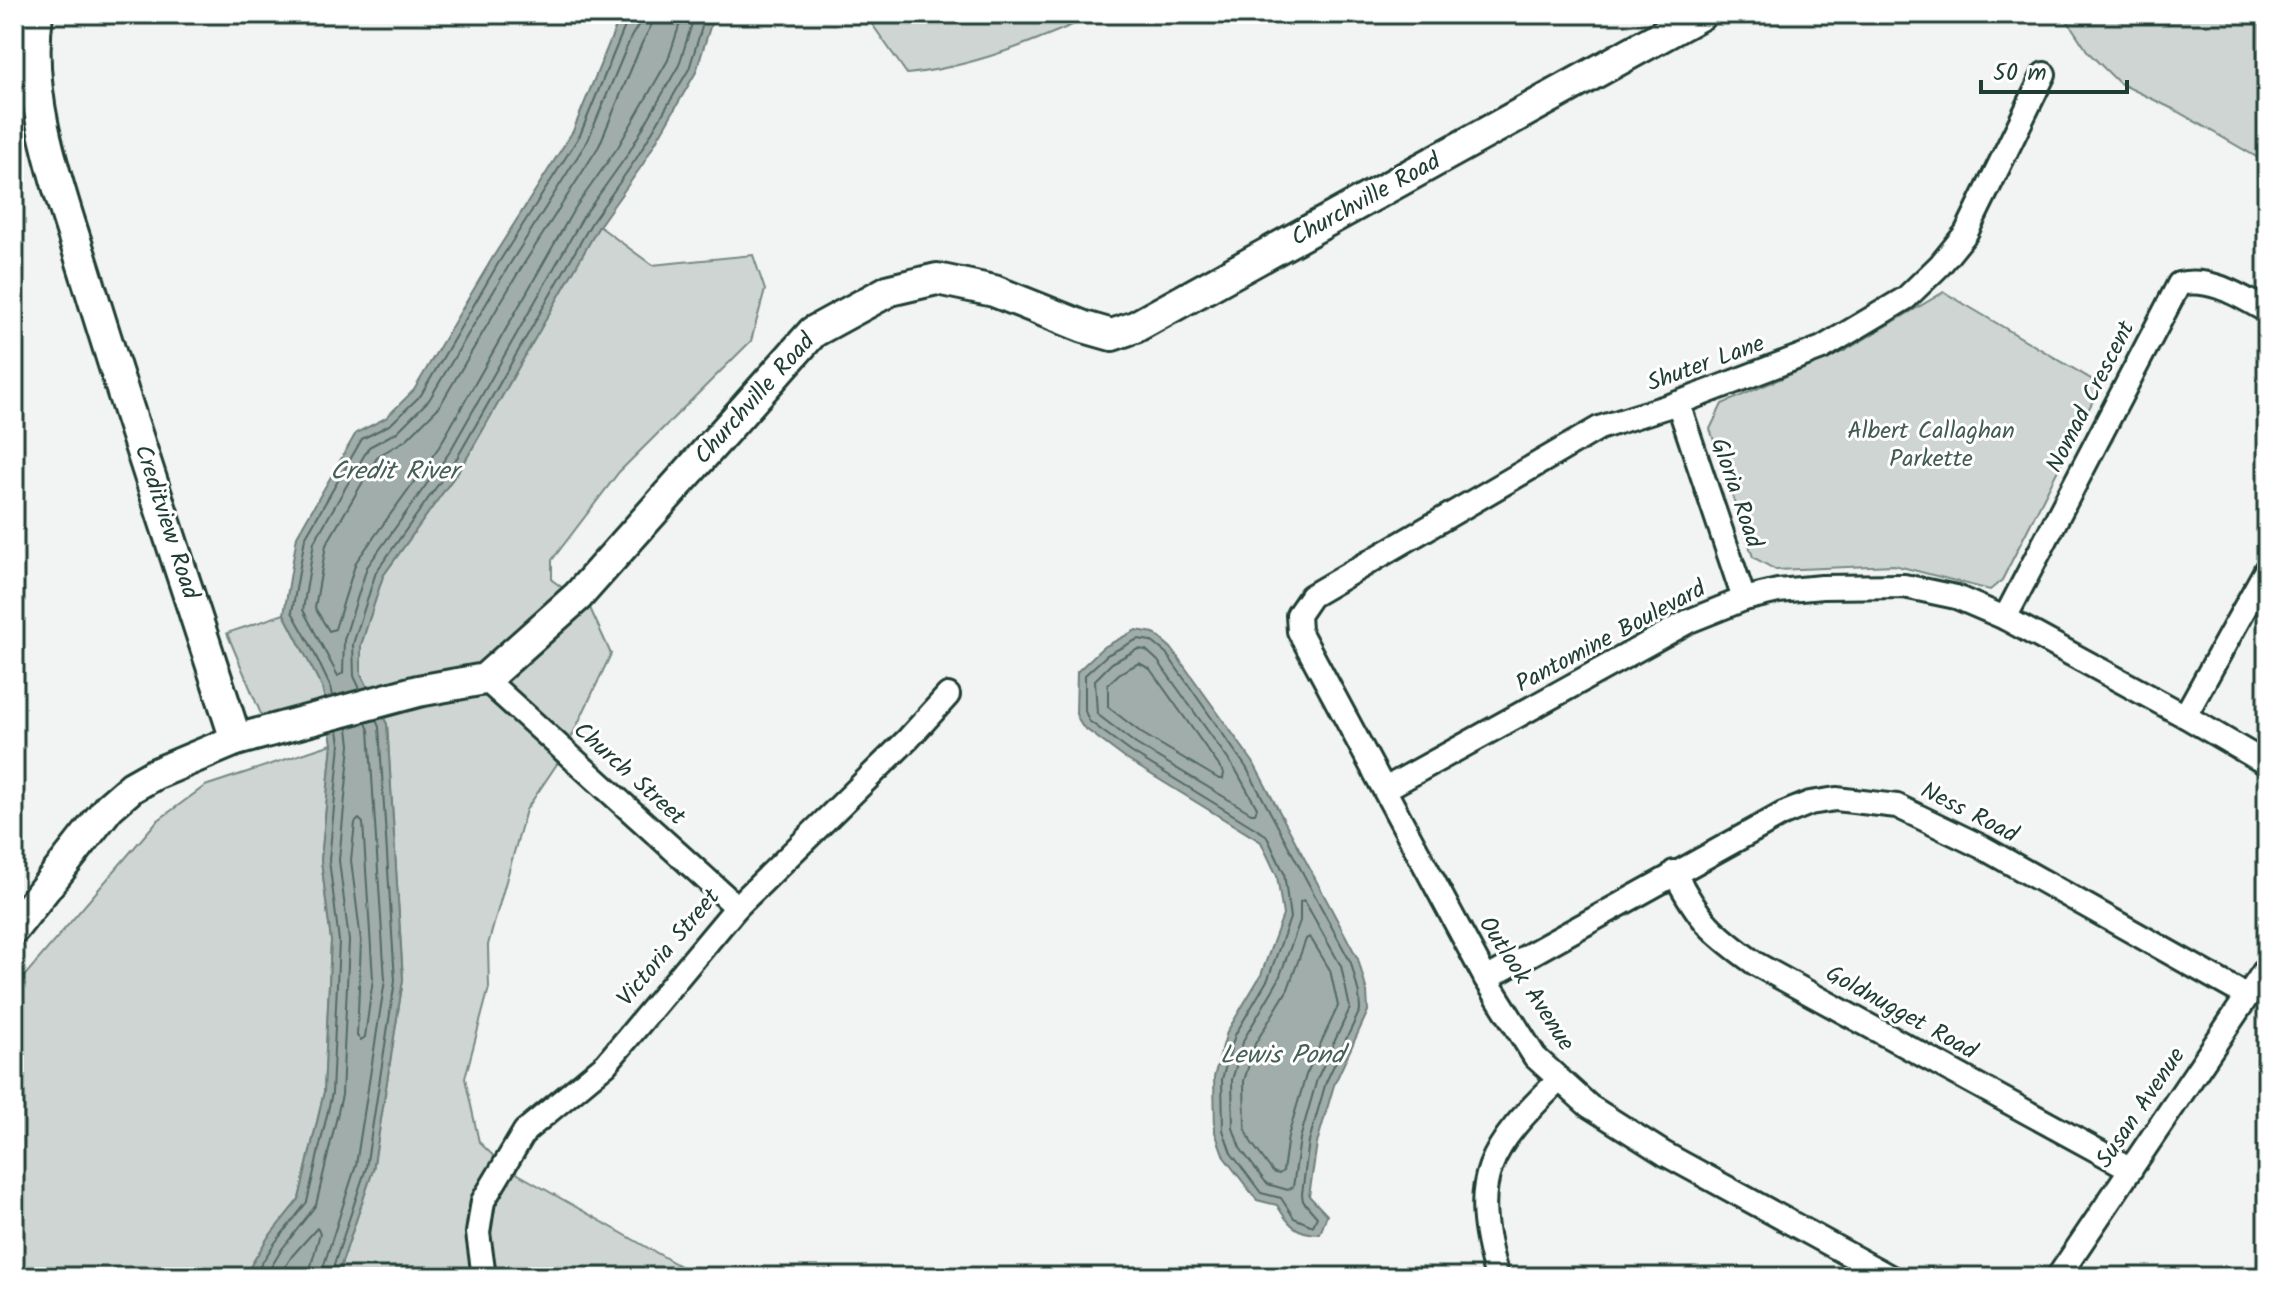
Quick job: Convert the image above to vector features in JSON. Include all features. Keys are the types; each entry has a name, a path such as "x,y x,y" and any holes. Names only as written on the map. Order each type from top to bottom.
{"street":[{"name":"Creditview Road","path":"37,14 37,87 48,149 236,740"},
{"name":"Churchville Road","path":"485,679 578,596 813,332 890,290 937,279 994,291 1112,335 1135,327 1701,14"},
{"name":"Shuter Lane","path":"1298,615 1311,596 1599,428 1678,403 1822,348 1906,298 1940,265 1966,233 2044,74"},
{"name":"Nomad Crescent","path":"2005,618 2179,284 2197,280 2226,289 2267,311"},
{"name":"Gloria Road","path":"1678,403 1744,599"},
{"path":"2185,716 2267,568"},
{"name":"Pantomine Boulevard","path":"1385,789 1689,621 1744,599 1778,591 1822,587 1904,586 1956,597 2005,618 2267,764"},
{"name":"Outlook Avenue","path":"1298,615 1299,631 1486,979 1535,1057 1589,1106 1665,1154 1890,1277"},
{"path":"14,928 109,807 132,787 155,774 236,740 418,691 485,679"},
{"name":"Church Street","path":"485,679 737,907"},
{"name":"Victoria Street","path":"484,1277 478,1233 483,1201 525,1131 606,1064 737,907 908,739 948,695"},
{"name":"Ness Road","path":"1486,979 1783,814 1810,803 1836,799 1897,806 1982,847 2247,996"},
{"name":"Goldnugget Road","path":"1674,872 1690,904 1715,935 1756,964 2131,1169"},
{"name":"Susan Avenue","path":"2058,1277 2267,967"},
{"path":"1497,1277 1490,1254 1483,1206 1485,1176 1498,1148 1521,1117 1559,1080"}],"green space":[{"path":"865,14 1097,14 1004,52 932,71 907,74"},
{"path":"2063,14 2267,14 2267,163 2173,109 2119,83 2088,52"},
{"path":"599,226 652,265 753,255 765,290 751,341 619,472 552,560 552,580 590,608 611,654 563,755 526,810 488,945 489,988 465,1078 479,1142 504,1166 699,1277 337,1277 373,1170 403,980 387,724 361,675 361,645 383,576 464,463"},
{"name":"Albert Callaghan Parkette","path":"1944,292 2101,385 2002,580 1990,590 1894,565 1776,570 1753,557 1710,429 1722,404 1844,351"},
{"path":"284,614 323,689 326,711 263,719 227,633"},
{"path":"332,744 321,860 331,941 324,1092 299,1199 267,1239 244,1277 46,1277 14,1260 14,988 157,821 205,786"}],"water":[{"name":"Credit River","path":"624,14 714,14 696,72 643,164 599,226 464,463 383,576 361,645 361,674 387,724 403,980 373,1170 337,1277 244,1277 267,1239 299,1199 324,1092 331,941 321,860 332,744 323,689 284,614 297,536 356,433 386,418 414,390 573,131"},
{"name":"Lewis Pond","path":"1136,630 1154,633 1171,648 1253,762 1358,959 1367,992 1368,1011 1334,1085 1317,1143 1309,1196 1327,1215 1320,1234 1299,1230 1289,1223 1277,1205 1257,1200 1224,1157 1215,1132 1214,1077 1227,1032 1261,975 1283,915 1277,876 1261,842 1126,759 1082,726 1076,714 1077,672 1102,648"}]}
